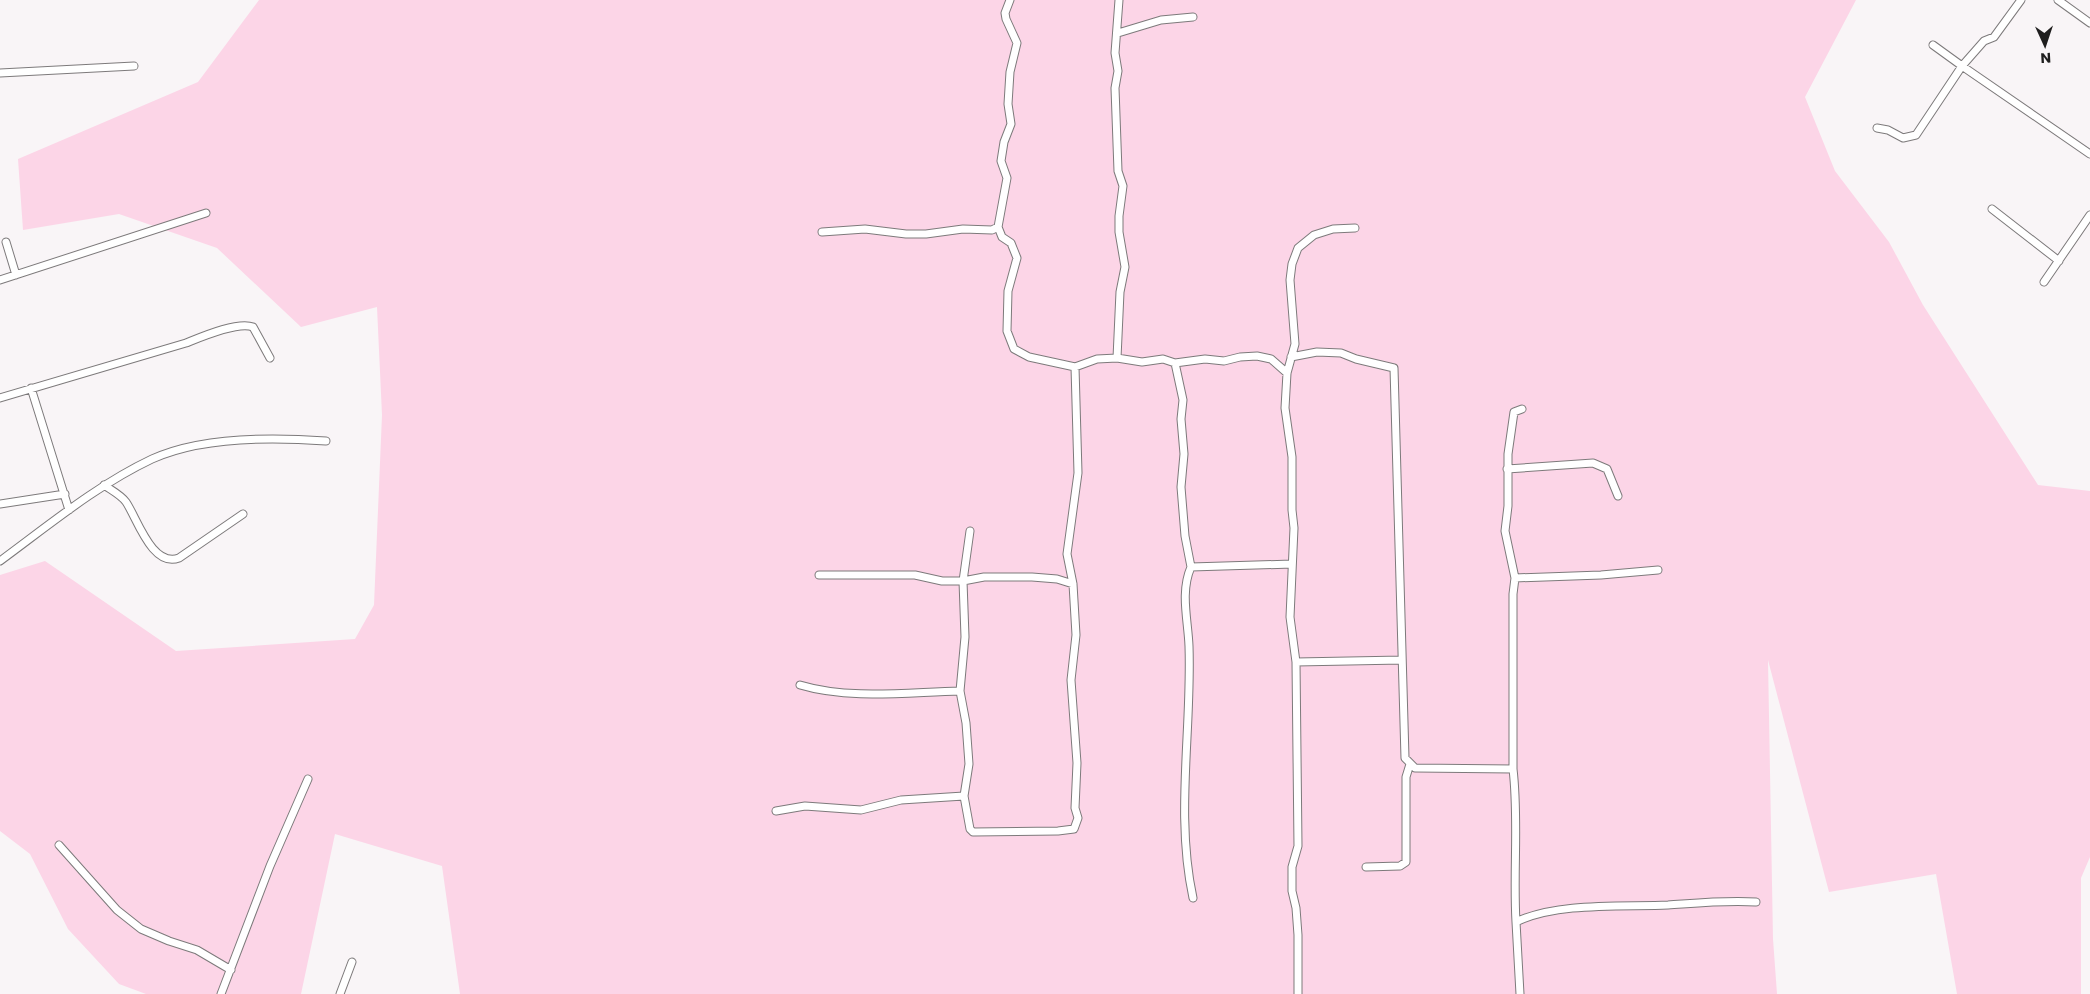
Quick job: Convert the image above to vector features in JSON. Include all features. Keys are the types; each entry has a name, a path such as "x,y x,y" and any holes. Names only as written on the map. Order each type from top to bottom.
{"street":[{"path":"1010,0 1005,13 1017,43 1010,72 1008,104 1011,124 1004,142 1001,162 1008,178 998,227 1002,237 1011,243 1017,258 1006,310 1006,331 1014,349 1029,357 1074,367 1097,359 1117,358 1142,362 1163,359 1175,363 1205,359 1224,361 1240,357 1258,356 1271,360 1287,372"},
{"path":"1117,358 1120,292 1125,267 1119,216 1124,186 1118,171 1115,102 1118,71 1115,53 1118,33 1118,0"},
{"path":"1877,128 1888,130 1903,138 1916,134 1962,66 1984,41 1994,37 2021,0"},
{"path":"2058,0 2090,23"},
{"path":"1118,33 1161,20 1193,17"},
{"path":"1933,45 2090,154"},
{"path":"0,73 134,66"},
{"path":"1992,209 2059,261"},
{"path":"0,280 206,213"},
{"path":"2044,282 2090,215"},
{"path":"822,232 865,229 906,234 926,234 963,229 992,230 998,227"},
{"path":"1298,994 1300,978 1298,935 1296,908 1292,891 1292,867 1298,846 1296,662 1290,617 1294,528 1292,457 1286,408 1287,372 1295,344 1290,280 1292,264 1298,248 1314,235 1333,229 1355,228"},
{"path":"6,242 16,275"},
{"path":"0,398 199,336 243,325 253,327 270,358"},
{"path":"1291,356 1317,352 1341,353 1356,359 1394,368 1405,758 1414,768 1423,769 1513,769"},
{"path":"1175,363 1183,400 1181,419 1184,454 1181,487 1185,536 1191,567 1184,602 1189,647 1184,822 1192,898"},
{"path":"970,531 963,581 965,636 960,691 966,723 969,764 964,796 970,830 973,832 1058,832 1074,829 1078,818 1076,808 1075,708 1072,680 1076,635 1073,584 1066,554 1078,473 1074,367"},
{"path":"32,388 69,510"},
{"path":"1520,994 1514,889 1517,811 1513,769 1513,594 1516,578 1505,532 1510,426 1514,412 1522,409"},
{"path":"0,561 104,485 154,458 186,448 276,437 326,441"},
{"path":"1508,469 1593,463 1607,469 1618,496"},
{"path":"104,485 125,501 150,546 162,557 170,559 179,558 242,514"},
{"path":"0,504 65,494"},
{"path":"1191,567 1292,564"},
{"path":"1516,578 1601,575 1658,570"},
{"path":"819,575 888,573 915,575 942,581 963,581 984,577 1032,578 1057,579 1073,584"},
{"path":"1296,662 1402,660"},
{"path":"800,685 818,690 865,692 960,691"},
{"path":"1366,867 1400,866 1406,862 1406,777 1410,764"},
{"path":"221,994 270,866 308,779"},
{"path":"776,811 805,806 861,810 901,800 964,796"},
{"path":"59,845 117,910 141,929 169,942 197,950 231,970"},
{"path":"1516,922 1543,913 1576,909 1690,902 1756,902"},
{"path":"340,994 352,962"}],"shaded area":[{"path":"259,0 1856,0 1805,97 1835,171 1889,242 1923,305 2038,485 2090,491 2090,857 2081,878 2081,994 1957,994 1936,874 1829,892 1768,660 1773,939 1777,994 460,994 442,866 335,834 301,994 146,994 119,984 68,929 30,854 0,831 0,575 45,561 176,651 355,639 374,605 382,415 377,307 301,327 217,248 119,214 23,230 18,159 198,82"}]}
